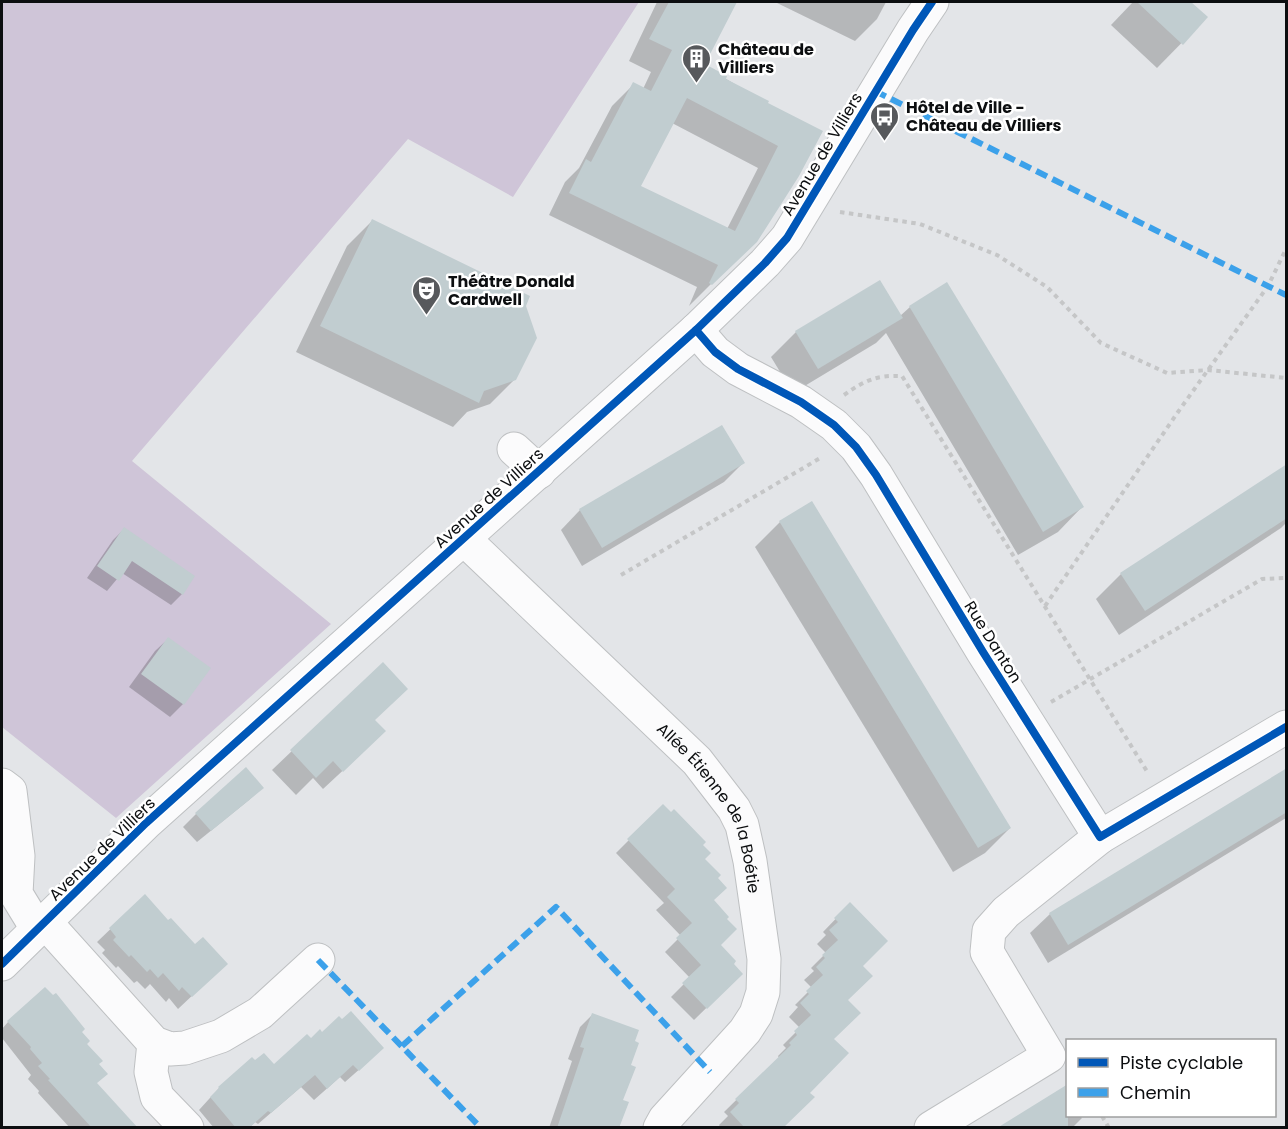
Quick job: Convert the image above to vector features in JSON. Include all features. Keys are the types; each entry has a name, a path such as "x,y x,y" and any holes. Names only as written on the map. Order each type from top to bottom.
{"street":[{"name":"Avenue de Villiers","path":"2,964 146,823 696,330 772,255 787,238 807,207 932,2"},
{"name":"Rue Danton","path":"696,330 715,352 738,369 801,402 825,418 856,447 876,475 1024,718 1100,837"},
{"path":"514,449 539,472"},
{"name":"Allée Étienne de la Boétie","path":"464,539 698,761 724,794 742,825 750,861 764,959 763,992 756,1014 745,1031 665,1119 660,1128"},
{"path":"931,1128 1049,1056 987,952 989,931 1006,912 1100,837 1287,727"},
{"path":"2,784 10,791 18,856 16,894 42,926 154,1043 170,1049 185,1048 221,1036 260,1013 318,960"},
{"path":"154,1043 151,1072 157,1097 187,1128"}],"path":[{"path":"807,207 920,224 997,255 1047,287 1101,343 1167,373 1208,370 1287,378"},
{"path":"1045,606 1268,286 1287,249"},
{"path":"825,418 843,396 862,382 884,376 902,376 1164,799"},
{"path":"621,575 850,441"},
{"path":"1024,718 1262,579 1287,578"}],"shaded area":[{"path":"2,2 639,2 513,197 408,139 132,461 331,624 116,818 2,727"}],"building":[{"path":"669,2 737,2 705,64 727,76 726,79 769,101 768,103 823,131 799,176 757,242 712,285 709,283 718,265 569,193 586,159 591,162 633,82 651,91 672,50 649,39","holes":["687,98 778,146 735,231 641,186"]},
{"path":"1137,2 1191,2 1208,17 1183,45"},
{"name":"Théâtre Donald Cardwell","path":"372,219 530,296 526,306 537,338 516,380 484,391 479,403 320,326"},
{"path":"880,280 903,318 818,369 795,331"},
{"path":"947,282 1084,507 1043,532 909,306"},
{"path":"722,425 745,463 602,548 579,509"},
{"path":"1287,464 1287,518 1145,611 1120,573"},
{"path":"812,501 1011,828 978,848 779,521"},
{"path":"124,527 195,576 183,595 132,561 119,581 97,566"},
{"path":"168,637 211,668 184,705 141,674"},
{"path":"383,662 408,689 375,720 386,731 343,772 333,761 316,778 290,750"},
{"path":"246,767 264,788 211,831 195,813"},
{"path":"1287,768 1287,812 1068,945 1049,913"},
{"path":"663,804 671,812 674,809 706,842 703,845 711,853 705,859 721,875 718,878 727,888 714,900 737,929 721,945 736,961 734,964 743,974 707,1009 682,983 701,965 676,938 692,923 667,897 675,889 627,839"},
{"path":"145,894 168,920 171,918 195,944 203,937 228,964 192,997 182,987 179,991 163,973 158,978 150,969 147,972 113,940 116,937 109,928"},
{"path":"850,902 888,941 863,966 873,976 848,1000 861,1013 834,1039 849,1053 810,1093 815,1097 783,1128 745,1128 730,1112 739,1103 735,1099 791,1045 789,1043 797,1035 794,1031 811,1015 800,1003 809,994 806,991 823,975 816,967 825,958 822,955 838,940 829,930 838,922 834,918"},
{"path":"45,987 53,995 56,993 85,1029 82,1032 90,1041 87,1044 103,1061 99,1064 108,1074 97,1083 138,1128 92,1128 48,1080 50,1079 38,1066 42,1063 30,1049 31,1047 7,1021"},
{"path":"351,1011 384,1048 359,1071 353,1065 327,1089 315,1075 271,1113 268,1111 249,1128 236,1128 210,1097 252,1057 255,1060 264,1053 274,1064 307,1034 311,1038 320,1029 322,1032 339,1016 342,1019"},
{"path":"592,1013 639,1030 635,1041 639,1043 631,1065 636,1067 623,1100 629,1102 619,1128 557,1128 584,1048 580,1047"},
{"path":"1066,1085 1068,1128 997,1128"}],"marked path":[{"path":"875,91 1286,295"},
{"path":"402,1046 556,907 710,1072"},
{"path":"318,960 481,1128"}],"cycle path":[{"path":"2,964 146,823 696,330 765,263 787,238 932,2"},
{"path":"696,330 715,352 738,369 801,402 834,425 856,447 876,475 983,652 1100,837 1286,727"}],"place":[{"name":"Château de Villiers","path":"697,84"},
{"name":"Hôtel de Ville - Château de Villiers","path":"885,142"},
{"name":"Théâtre Donald Cardwell","path":"427,316"}]}
